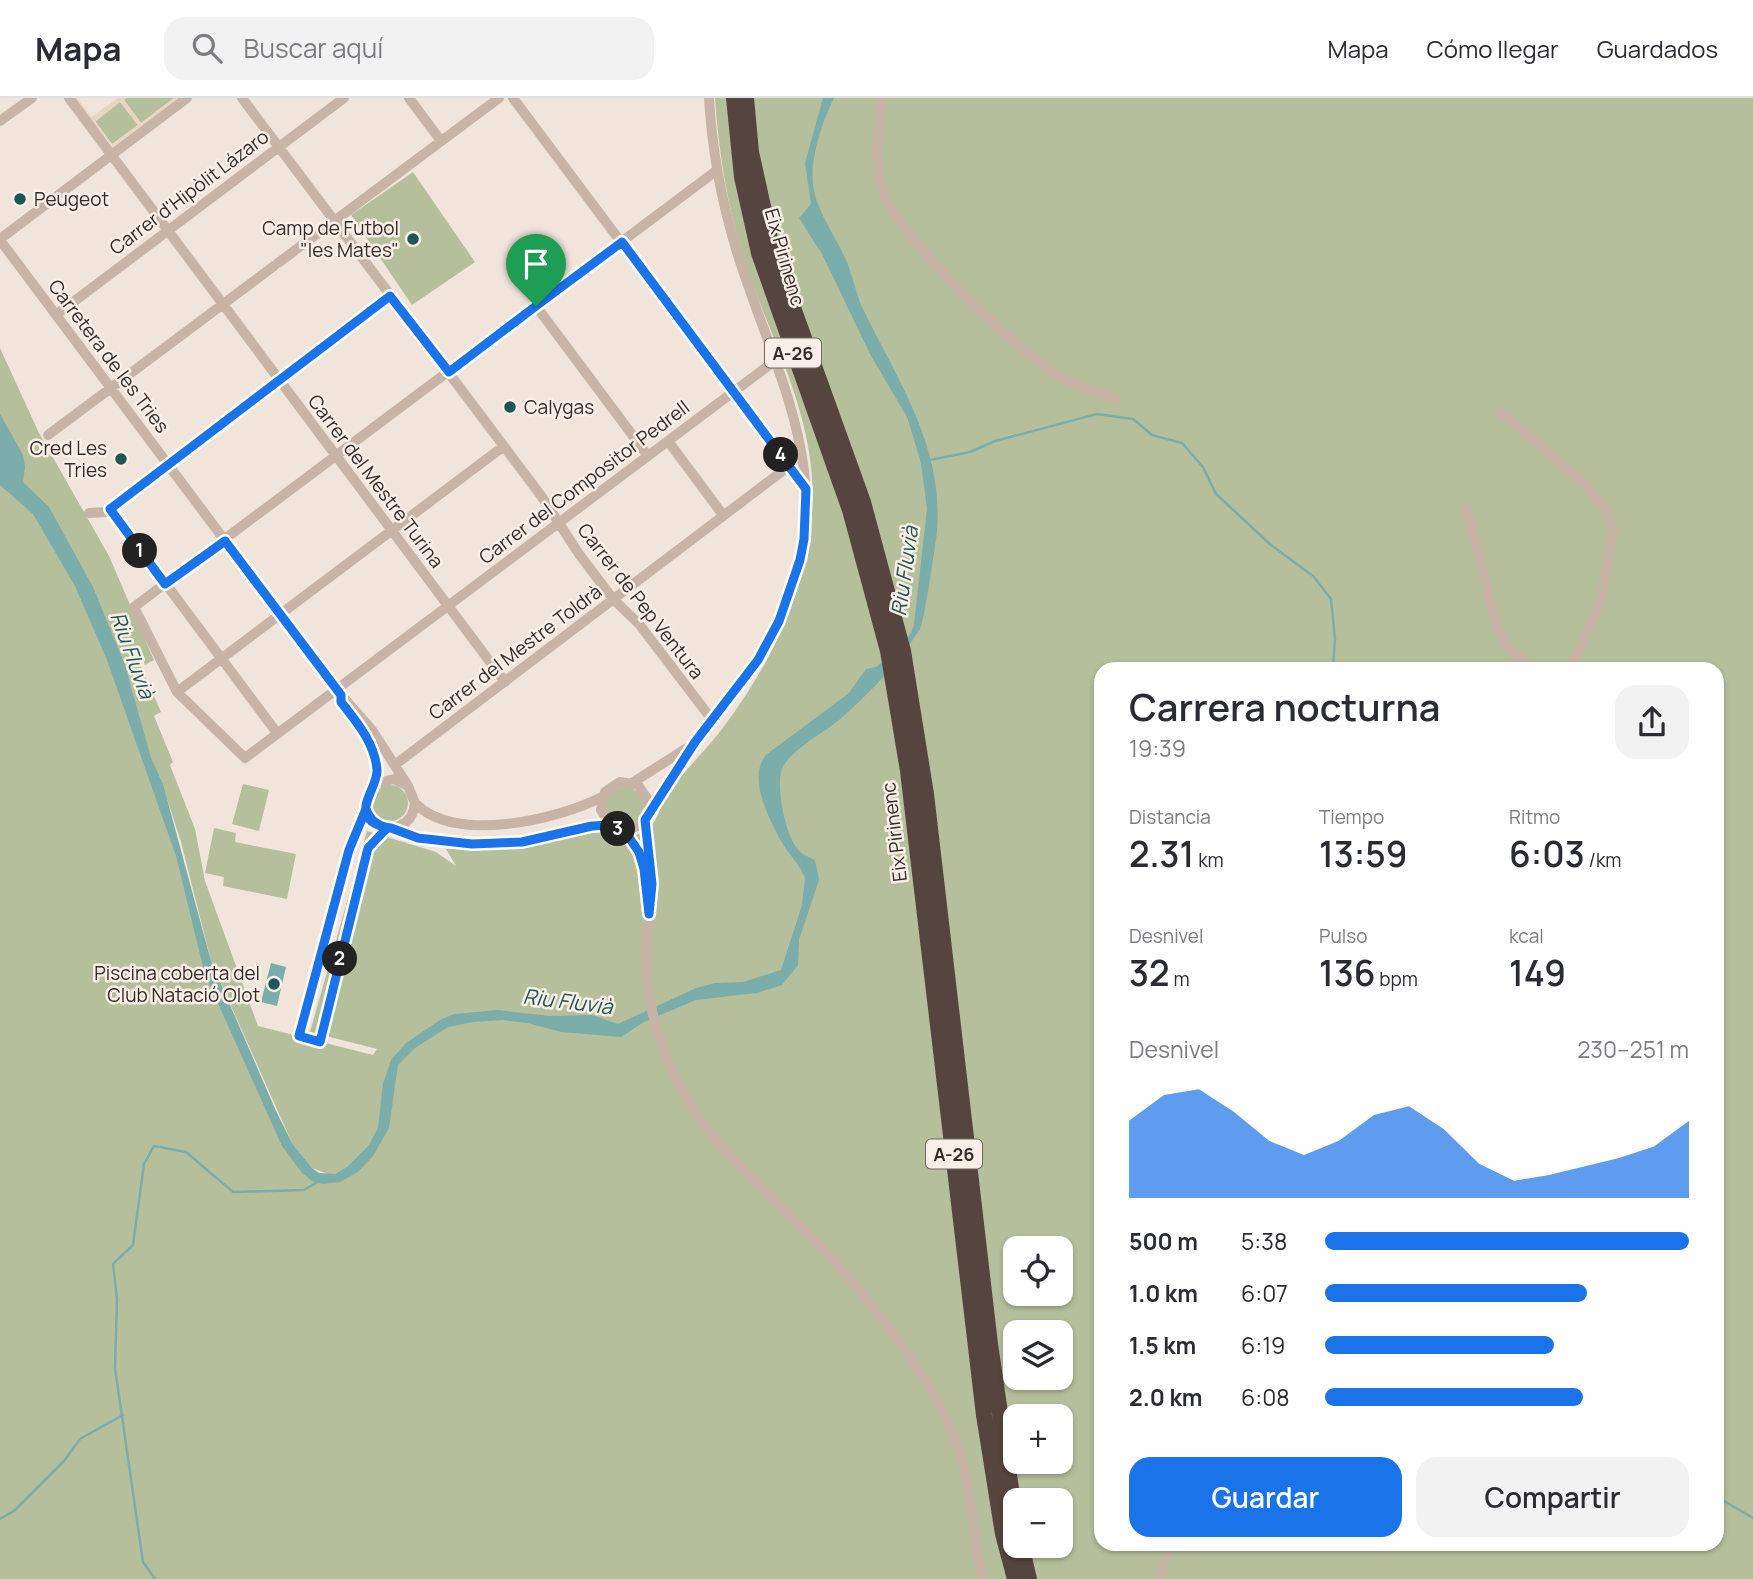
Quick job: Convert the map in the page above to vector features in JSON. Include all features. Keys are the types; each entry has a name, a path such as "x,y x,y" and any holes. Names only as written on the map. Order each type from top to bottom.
{"highway":[{"name":"Eix Pirinenc","path":"734,98 742,177 759,253 850,510 876,601 901,727 984,1415 1003,1534 1015,1579"},
{"name":"Eix Pirinenc","path":"746,98 751,152 773,252 863,502 888,587 914,713 990,1344 1011,1488"},
{"path":"1024,1558 1029,1579"}],"street":[{"path":"0,121 32,98"},
{"name":"Carrer del Mestre Turina","path":"69,98 505,682"},
{"path":"0,239 187,98"},
{"name":"Carrer de Pep Ventura","path":"242,98 505,446 613,599 639,624 713,721"},
{"name":"Carrer d'Hipòlit Lázaro","path":"56,315 344,98"},
{"path":"409,98 441,141"},
{"path":"48,435 499,98"},
{"path":"513,98 806,489"},
{"path":"366,809 376,824 418,838 472,844 522,842 592,826 634,829 647,816 695,742 758,660 787,601 804,539 806,489 800,437 736,248 716,170 709,98"},
{"path":"882,98 876,166 884,195 936,266 1025,353 1066,380 1116,399"},
{"path":"505,446 177,692 134,607 716,170"},
{"name":"Carretera de les Tries","path":"0,239 339,692 347,698 396,764 408,786"},
{"path":"89,513 98,514 110,509 390,296"},
{"path":"536,306 648,456"},
{"name":"Carrer del Compositor Pedrell","path":"177,692 245,758 339,692 448,606 776,360"},
{"path":"1500,412 1586,485 1606,510 1613,529 1601,600 1574,662"},
{"path":"668,441 723,515"},
{"name":"Carrer del Mestre Toldrà","path":"396,764 789,466"},
{"path":"110,509 277,733"},
{"path":"1467,509 1497,628 1508,648 1525,662"},
{"name":"Carretera de les Tries","path":"339,692 341,702 366,734 377,769 374,784"},
{"path":"415,803 408,820 389,828 368,848 320,1042 299,1036 349,850 366,809 366,798 374,784 389,778 408,786 415,803 429,817 442,821 486,824 525,821 555,815 602,797 614,784 632,783 663,766 695,742"},
{"path":"632,783 646,794 652,884 647,949 651,1007 666,1057 683,1094 716,1143 841,1269 915,1366 953,1433 963,1463 982,1579"},
{"path":"602,797 603,816 633,842 642,860 649,914"},
{"path":"1159,1579 1168,1551"}],"green space":[{"path":"174,98 141,123 124,100"},
{"path":"715,98 1753,98 1753,1579 0,1579 0,348 39,433 109,556 154,660 145,665 143,660 139,662 161,712 154,716 173,762 170,765 195,829 205,881 258,1026 373,1055 377,1049 310,1032 367,831 436,852 456,866 446,849 522,848 597,831 622,842 650,827 674,786 745,697 779,636 803,571 810,537 811,466 795,394 751,280 737,236 727,190","holes":["159,774 181,842 211,961 292,1143 312,1168 328,1174 302,1173 261,1098 209,984"]},
{"path":"120,102 138,125 112,144 95,121"},
{"name":"Camp de Futbol \"les Mates\"","path":"413,172 475,262 412,305 351,215"},
{"path":"243,784 269,790 259,831 232,824"},
{"path":"390,785 403,790 408,803 403,816 390,821 377,816 372,803 377,790"},
{"path":"625,787 638,793 644,806 638,819 625,825 612,819 606,806 612,793"},
{"path":"214,828 236,833 235,842 296,854 287,899 223,886 224,877 205,873"}],"shaded area":[{"path":"73,98 77,98 92,117 117,98 126,98 124,100 141,123 174,98 179,98 113,147","holes":["120,102 138,125 112,144 95,122"]}],"water":[{"path":"823,98 834,98 815,152 815,195 847,262 862,307 918,422 929,451 938,513 920,629 903,654 872,689 839,720 797,751 782,770 780,791 787,827 798,850 815,860 819,880 799,940 798,965 782,985 757,993 696,1000 644,1022 621,1037 561,1032 503,1020 448,1027 415,1048 398,1065 389,1128 373,1156 358,1172 340,1182 323,1184 312,1181 302,1173 282,1146 205,975 176,856 107,660 75,586 33,514 0,485 0,414 23,455 23,482 49,507 93,587 125,665 151,758 163,784 211,961 276,1111 292,1143 312,1168 319,1173 335,1174 347,1167 369,1145 378,1128 383,1084 391,1060 406,1043 440,1020 454,1014 498,1010 550,1016 592,1015 618,1024 696,988 715,983 743,982 781,970 802,905 805,878 781,841 766,809 759,785 761,763 767,754 849,693 866,669 876,667 892,655 911,633 927,509 921,463 907,417 871,356 822,254 799,218 811,204 805,163"},
{"name":"Piscina coberta del Club Natació Olot","path":"271,963 286,967 277,1006 261,1002"}],"waterway":[{"path":"930,460 970,452 995,441 1097,414 1133,419 1152,435 1182,443 1203,467 1216,494 1271,545 1313,576 1331,599 1335,639 1333,662"},
{"path":"155,1579 143,1562 115,1368 117,1299 113,1264 133,1245 144,1164 154,1146 186,1152 233,1192 304,1190 319,1181"},
{"path":"0,1519 14,1511 64,1461 80,1439 123,1415"},
{"path":"1724,1501 1753,1518"}],"place":[{"name":"Peugeot","path":"20,199"},
{"name":"Camp de Futbol \"les Mates\"","path":"413,239"},
{"name":"Calygas","path":"510,407"},
{"name":"Cred Les Tries","path":"121,459"},
{"name":"Piscina coberta del Club Natació Olot","path":"274,984"}],"route":[{"path":"536,306 446,372 390,296 110,509 165,584 225,541 341,695 341,702 366,734 377,769 374,784 367,793 366,809 376,824 382,827 387,828 368,848 320,1042 299,1036 349,850 366,809 372,820 376,824 382,827 391,828 418,838 472,844 522,842 592,826 610,825 628,836 639,852 646,879 649,914 652,872 645,820 695,742 758,660 779,621 794,582 804,539 806,489 622,242 536,306"}],"water label":[{"name":"Riu Fluvià","path":"904,571"},
{"name":"Riu Fluvià","path":"133,655"},
{"name":"Riu Fluvià","path":"568,1001"}]}
